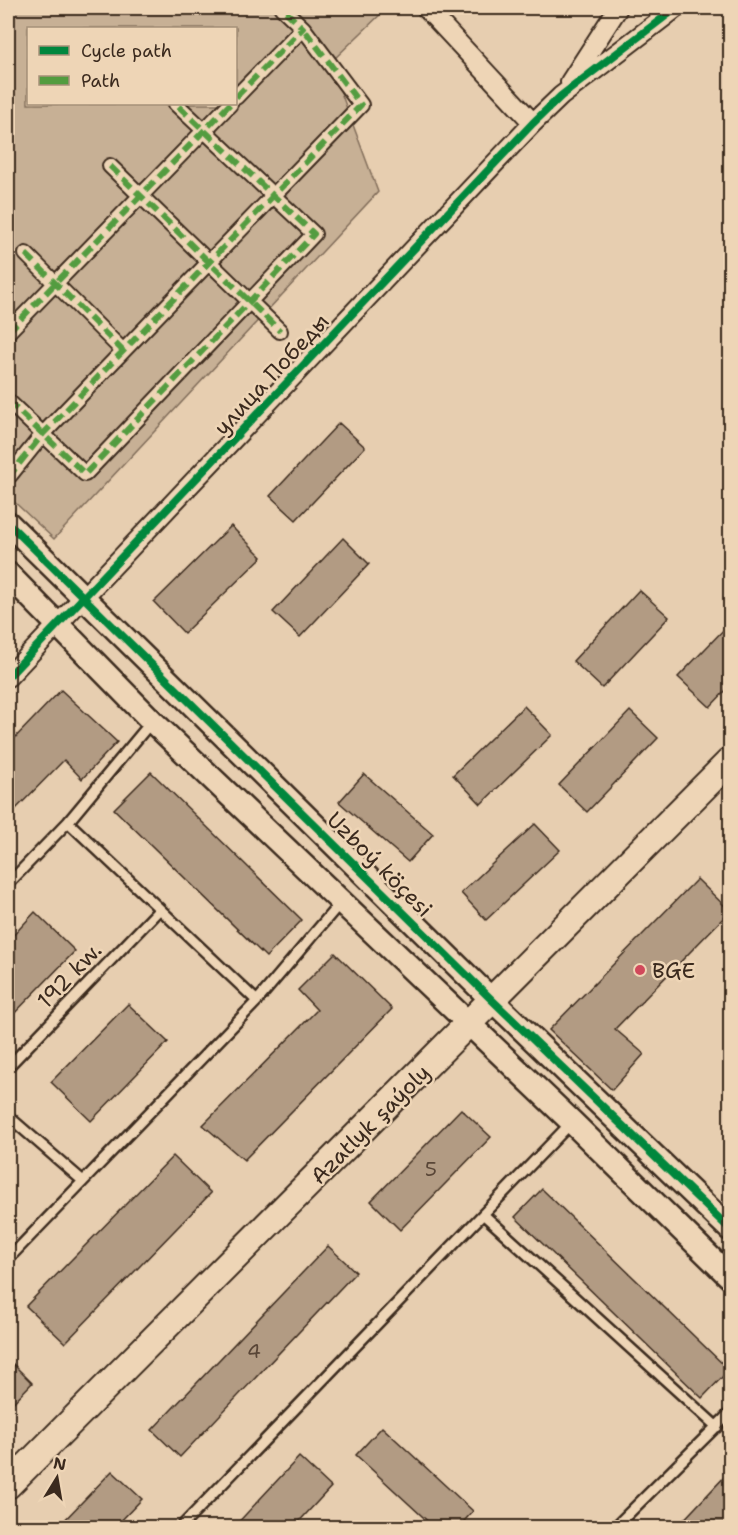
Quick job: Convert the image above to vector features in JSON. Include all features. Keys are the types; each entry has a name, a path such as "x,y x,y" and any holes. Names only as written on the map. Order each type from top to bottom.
{"main road":[{"name":"Azatlyk şaýoly","path":"8,1485 730,761"}],"street":[{"path":"8,472 10,475 43,434 361,105 303,28 282,8"},
{"path":"426,8 533,123"},
{"path":"561,96 618,8"},
{"path":"561,96 676,8"},
{"path":"237,96 303,28"},
{"name":"улица Победы","path":"8,677 561,96"},
{"path":"8,401 85,474 314,234 177,105"},
{"path":"8,332 229,105"},
{"path":"110,166 280,331"},
{"path":"26,254 123,351"},
{"name":"Uzboý köçesi","path":"8,523 492,1000 730,1229"},
{"path":"8,574 152,721 572,1122 730,1277"}],"lane":[{"path":"8,884 68,822 152,721"},
{"path":"68,822 257,1001"},
{"path":"8,1259 257,1001 341,902"},
{"name":"192 kw.","path":"8,1067 159,910"},
{"path":"8,1116 82,1181"},
{"path":"180,1527 572,1122"},
{"path":"484,1215 717,1426"},
{"path":"614,1527 730,1413"}],"shaded area":[{"path":"8,8 387,8 330,63 378,192 54,539 8,496"}],"building":[{"path":"339,423 365,447 296,520 270,496"},
{"path":"231,526 262,557 184,633 154,602"},
{"path":"343,538 369,564 300,637 273,612"},
{"path":"639,590 669,617 602,688 573,661"},
{"path":"730,623 730,686 710,707 678,677"},
{"path":"61,690 117,742 82,779 64,760 8,817 8,745"},
{"path":"524,706 552,735 481,804 453,775"},
{"path":"630,711 658,738 587,812 559,785"},
{"path":"151,772 302,920 266,957 114,809"},
{"path":"364,774 433,834 408,862 339,802"},
{"path":"535,824 560,850 486,920 461,893"},
{"name":"BGE","path":"697,879 730,911 615,1029 644,1054 612,1090 549,1030"},
{"path":"35,912 75,951 8,1020 8,941"},
{"path":"335,953 392,1009 244,1160 203,1125 317,1010 298,990"},
{"path":"128,1004 168,1042 91,1121 51,1082"},
{"path":"461,1109 491,1137 400,1230 371,1201"},
{"path":"173,1156 211,1193 65,1343 26,1306"},
{"path":"542,1189 729,1370 702,1398 515,1217"},
{"path":"328,1246 356,1272 180,1457 152,1430"},
{"path":"8,1359 32,1383 8,1408"},
{"path":"382,1427 473,1511 458,1528 435,1528 356,1455"},
{"path":"299,1457 331,1487 293,1528 233,1528"},
{"path":"112,1471 142,1499 114,1528 57,1528"},
{"path":"730,1471 730,1528 676,1528"}],"marked path":[{"path":"237,96 303,28 282,8"},
{"path":"8,472 10,475 43,434 361,105 303,28"},
{"path":"8,401 85,474 314,234 177,105"},
{"path":"8,332 229,105"},
{"path":"110,166 280,331"},
{"path":"26,254 123,351"}],"cycle path":[{"path":"8,677 533,123 561,96 676,8"},
{"path":"8,523 492,1000 730,1229"}],"place":[{"name":"BGE","path":"640,970"}]}
